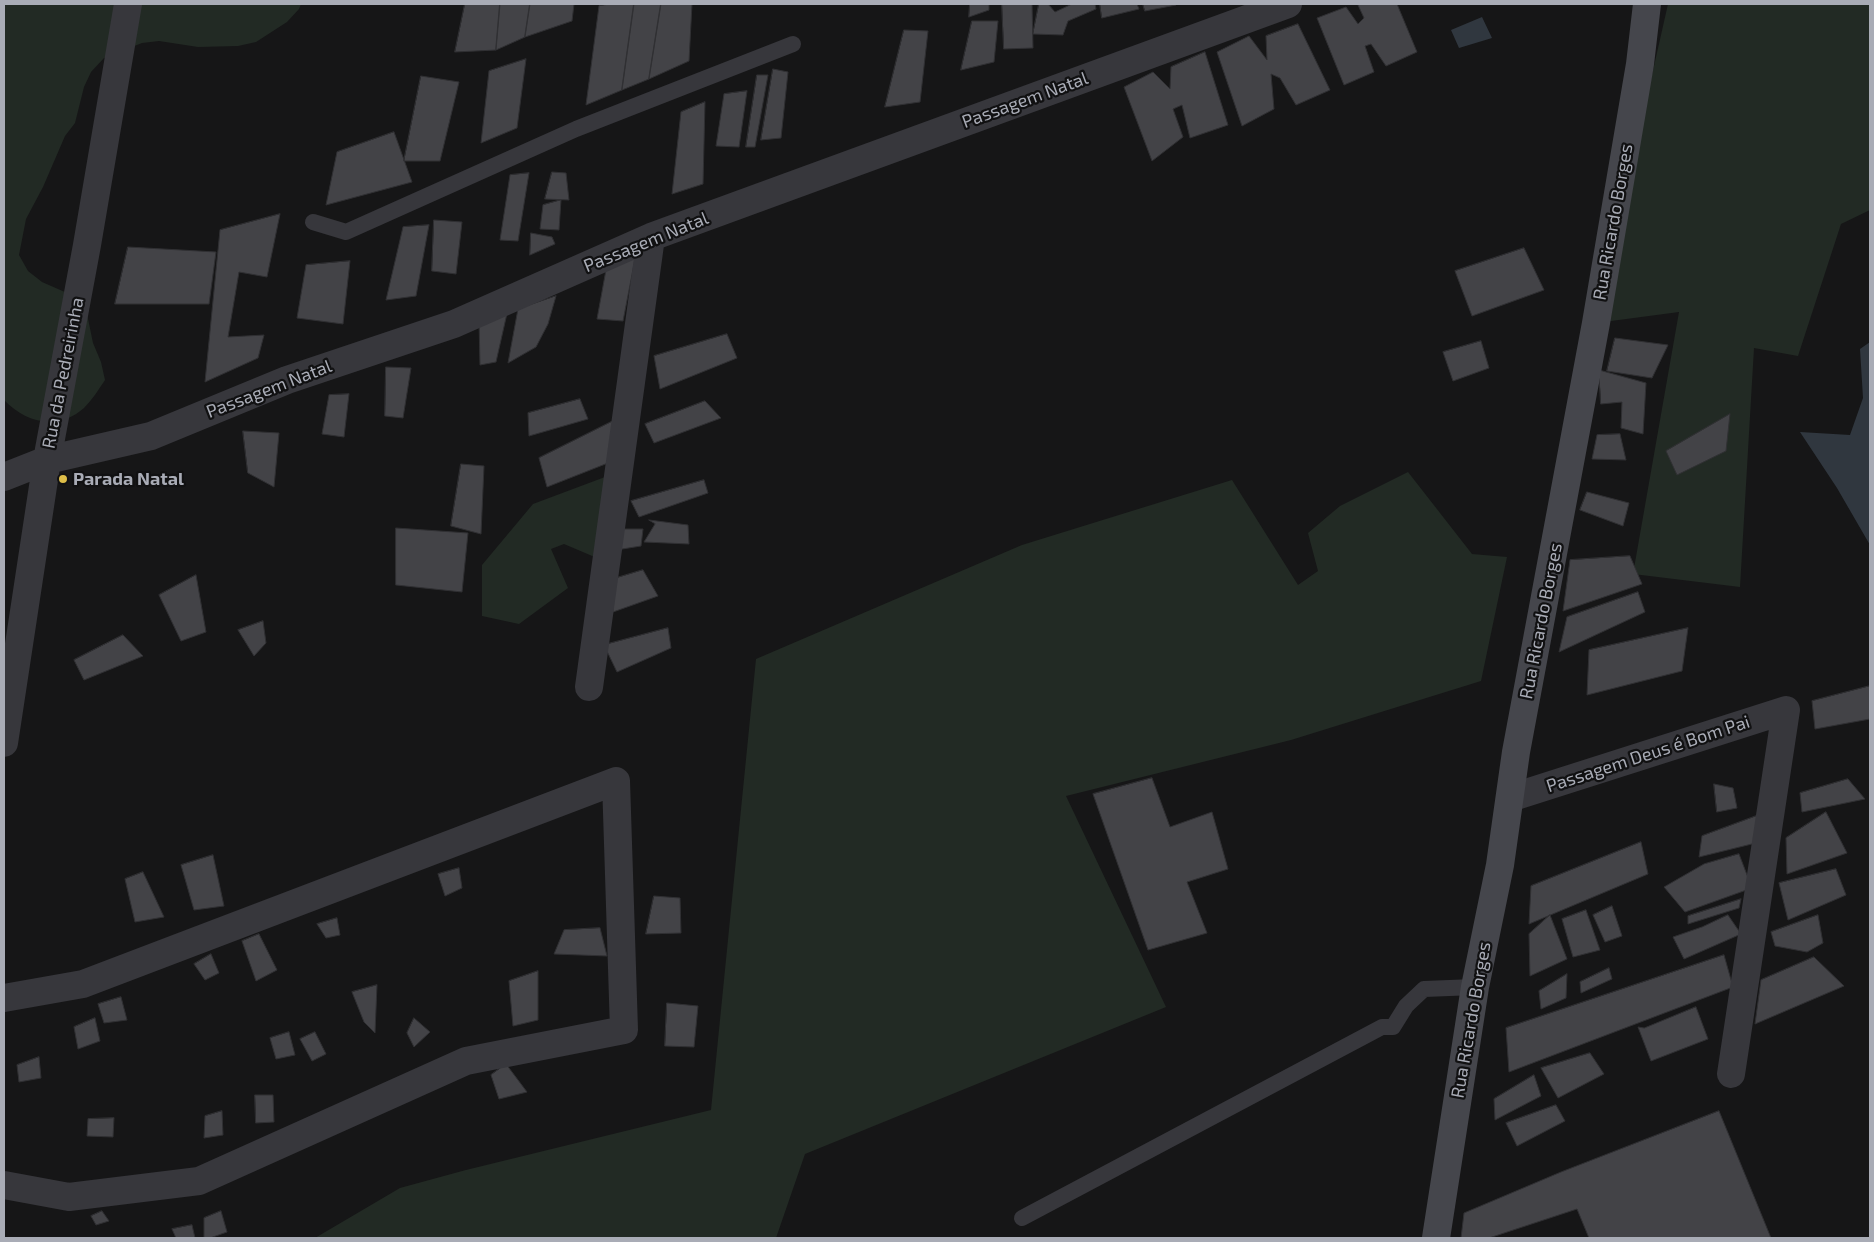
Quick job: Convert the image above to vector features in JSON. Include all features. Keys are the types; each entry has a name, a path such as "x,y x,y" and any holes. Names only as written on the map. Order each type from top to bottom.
{"street":[{"name":"Rua da Pedreirinha","path":"4,743 47,460 87,245 128,4"},
{"name":"Passagem Natal","path":"4,477 47,460 151,436 286,380 454,324 651,237 1288,4"},
{"name":"Rua Ricardo Borges","path":"1436,1238 1475,988 1500,865 1516,752 1596,323 1640,64 1647,4"},
{"path":"589,687 651,237"},
{"name":"Passagem Deus é Bom Pai","path":"1510,798 1786,710 1730,1074"},
{"path":"4,998 83,984 616,781 624,1030 466,1061 199,1181 69,1197 4,1185"}],"lane":[{"path":"313,222 346,232 576,128 793,44"},
{"path":"1022,1218 1382,1027 1392,1027 1406,1006 1424,989 1475,988"}],"shaded area":[{"path":"4,4 301,4 287,22 256,42 238,46 198,47 159,41 142,43 104,58 91,72 84,87 75,123 65,136 43,187 26,219 19,255 28,271 42,282 74,296 86,309 93,343 101,362 105,380 84,408 64,420 53,422 32,419 13,408 4,400"},
{"path":"1668,4 1870,4 1870,210 1841,224 1798,356 1754,348 1740,587 1633,574 1679,312 1596,323"},
{"path":"1482,17 1492,38 1459,48 1451,30"},
{"path":"1870,342 1870,545 1837,488 1800,432 1850,435 1863,398 1860,349"},
{"path":"1408,472 1472,554 1507,557 1481,681 1291,740 1066,796 1166,1007 805,1154 776,1238 315,1238 400,1188 711,1110 756,659 1022,545 1232,480 1298,585 1318,571 1308,533 1340,506"},
{"path":"613,474 597,558 564,544 551,549 568,588 519,624 482,616 482,565 533,504"}],"building":[{"path":"465,4 500,4 496,50 455,52"},
{"path":"500,4 530,4 525,37 496,50"},
{"path":"530,4 574,4 572,21 525,37"},
{"path":"634,4 622,90 586,105 599,6"},
{"path":"634,4 661,4 649,79 622,90"},
{"path":"661,4 692,4 689,61 649,79"},
{"path":"970,4 989,4 989,10 969,17"},
{"path":"1002,4 1032,4 1033,48 1004,49"},
{"path":"1039,4 1048,4 1055,12 1072,4 1095,4 1096,9 1068,21 1063,35 1033,34"},
{"path":"1100,4 1137,4 1139,9 1102,18"},
{"path":"1143,4 1175,4 1176,5 1145,11"},
{"path":"1397,4 1417,52 1386,66 1371,44 1365,46 1374,72 1344,85 1317,18 1346,7 1358,24 1364,18 1358,5"},
{"path":"972,21 998,21 994,62 961,70"},
{"path":"1298,24 1330,90 1296,105 1280,78 1271,74 1274,109 1242,126 1217,52 1249,36 1267,60 1266,36"},
{"path":"904,30 928,31 920,102 885,107"},
{"path":"1205,52 1228,125 1190,138 1182,105 1173,109 1183,137 1152,161 1124,87 1153,72 1170,89 1171,67"},
{"path":"526,59 517,128 481,143 489,71"},
{"path":"773,69 788,72 781,138 761,140"},
{"path":"757,75 768,75 755,147 746,147"},
{"path":"421,76 459,82 440,161 404,161"},
{"path":"747,91 739,147 716,146 724,94"},
{"path":"705,102 703,184 672,194 681,112"},
{"path":"394,132 412,182 326,205 337,152"},
{"path":"552,172 566,173 569,200 545,199"},
{"path":"529,173 518,241 500,240 510,175"},
{"path":"561,200 559,230 540,229 543,205"},
{"path":"280,214 267,277 239,272 228,337 264,335 258,358 205,382 220,230"},
{"path":"434,220 462,222 456,274 432,271"},
{"path":"429,225 416,296 386,300 403,227"},
{"path":"531,233 552,237 555,244 530,255"},
{"path":"128,247 216,252 209,304 115,304"},
{"path":"1524,248 1544,290 1472,316 1455,271"},
{"path":"636,254 623,321 597,319 608,259"},
{"path":"350,261 343,324 297,318 306,265"},
{"path":"556,296 548,324 536,347 508,363 518,309"},
{"path":"508,309 496,362 480,365 479,320"},
{"path":"727,334 737,358 660,389 654,356"},
{"path":"1615,338 1668,345 1652,378 1607,371"},
{"path":"1481,341 1489,368 1453,381 1443,352"},
{"path":"386,367 411,368 403,418 385,416"},
{"path":"1599,370 1646,383 1643,434 1621,428 1622,402 1601,404"},
{"path":"349,394 344,437 322,434 329,395"},
{"path":"580,399 588,419 529,436 528,413"},
{"path":"705,401 721,418 654,443 645,424"},
{"path":"1730,414 1726,451 1677,475 1666,451"},
{"path":"615,420 608,463 547,487 539,458"},
{"path":"243,431 279,433 274,487 248,473"},
{"path":"1620,434 1626,460 1592,459 1597,435"},
{"path":"461,464 484,466 481,534 451,526"},
{"path":"704,480 708,493 639,517 631,501"},
{"path":"1587,492 1629,503 1623,526 1580,510"},
{"path":"649,520 688,525 689,544 644,542 655,524"},
{"path":"396,528 468,533 462,592 396,585"},
{"path":"621,529 643,529 641,546 616,550"},
{"path":"1630,556 1642,584 1563,611 1570,560"},
{"path":"643,570 658,596 613,612 613,579"},
{"path":"196,575 206,632 181,641 159,595"},
{"path":"1638,592 1645,612 1559,652 1567,617"},
{"path":"263,621 266,643 254,656 238,630"},
{"path":"668,628 671,648 617,672 604,645"},
{"path":"1688,628 1682,671 1587,695 1589,650"},
{"path":"123,635 143,656 84,680 74,660"},
{"path":"1870,686 1870,719 1815,729 1812,701"},
{"path":"1152,778 1170,827 1212,812 1228,869 1187,882 1207,933 1148,950 1093,794"},
{"path":"1848,779 1865,799 1802,812 1800,793"},
{"path":"1714,784 1733,788 1737,808 1717,812"},
{"path":"1826,812 1847,853 1787,874 1786,838"},
{"path":"1759,815 1760,842 1699,857 1702,836"},
{"path":"1641,842 1648,874 1529,924 1531,886"},
{"path":"1739,854 1752,888 1685,912 1664,887 1704,864"},
{"path":"213,855 224,906 194,910 181,865"},
{"path":"459,868 462,888 445,896 438,874"},
{"path":"1836,869 1846,895 1788,920 1779,883"},
{"path":"143,872 164,917 135,922 125,879"},
{"path":"654,896 680,898 681,933 646,934"},
{"path":"1741,899 1739,908 1688,924 1688,916"},
{"path":"1612,906 1622,936 1605,942 1593,915"},
{"path":"1586,910 1600,950 1573,957 1562,919"},
{"path":"1550,915 1567,959 1530,976 1529,934"},
{"path":"1728,915 1741,934 1684,959 1673,937"},
{"path":"1818,915 1823,943 1807,952 1775,946 1771,932"},
{"path":"337,918 340,935 326,938 317,924"},
{"path":"600,928 607,956 554,954 564,930"},
{"path":"259,934 277,970 256,981 242,941"},
{"path":"211,954 219,973 205,980 194,964"},
{"path":"1724,955 1733,987 1509,1072 1506,1028"},
{"path":"1814,957 1844,986 1755,1024 1761,980"},
{"path":"1609,968 1612,979 1581,993 1580,982"},
{"path":"538,971 538,1020 513,1026 509,981"},
{"path":"1567,974 1566,998 1541,1009 1539,991"},
{"path":"377,985 375,1033 364,1022 352,992"},
{"path":"121,997 127,1020 104,1023 98,1004"},
{"path":"667,1003 698,1006 694,1047 665,1046"},
{"path":"1696,1007 1708,1039 1651,1061 1638,1027 1644,1028"},
{"path":"95,1018 100,1041 78,1049 74,1027"},
{"path":"414,1018 430,1032 414,1047 407,1033"},
{"path":"289,1032 295,1055 276,1059 270,1038"},
{"path":"315,1032 326,1054 312,1061 300,1039"},
{"path":"1590,1053 1604,1074 1558,1098 1541,1068"},
{"path":"39,1057 41,1078 19,1082 17,1065"},
{"path":"506,1064 527,1092 499,1099 491,1075"},
{"path":"1534,1075 1541,1096 1495,1120 1494,1099"},
{"path":"255,1095 273,1095 274,1122 256,1123"},
{"path":"1556,1105 1565,1121 1517,1146 1506,1123"},
{"path":"222,1111 223,1135 204,1138 205,1116"},
{"path":"1719,1111 1771,1238 1589,1238 1577,1209 1489,1238 1461,1238 1464,1213 1561,1172"},
{"path":"114,1118 113,1137 87,1136 88,1119"},
{"path":"102,1211 109,1221 96,1225 91,1216"},
{"path":"221,1211 227,1232 210,1238 204,1238 204,1218"},
{"path":"192,1225 195,1238 176,1238 172,1229"}],"place":[{"name":"Parada Natal","path":"63,479"}]}
